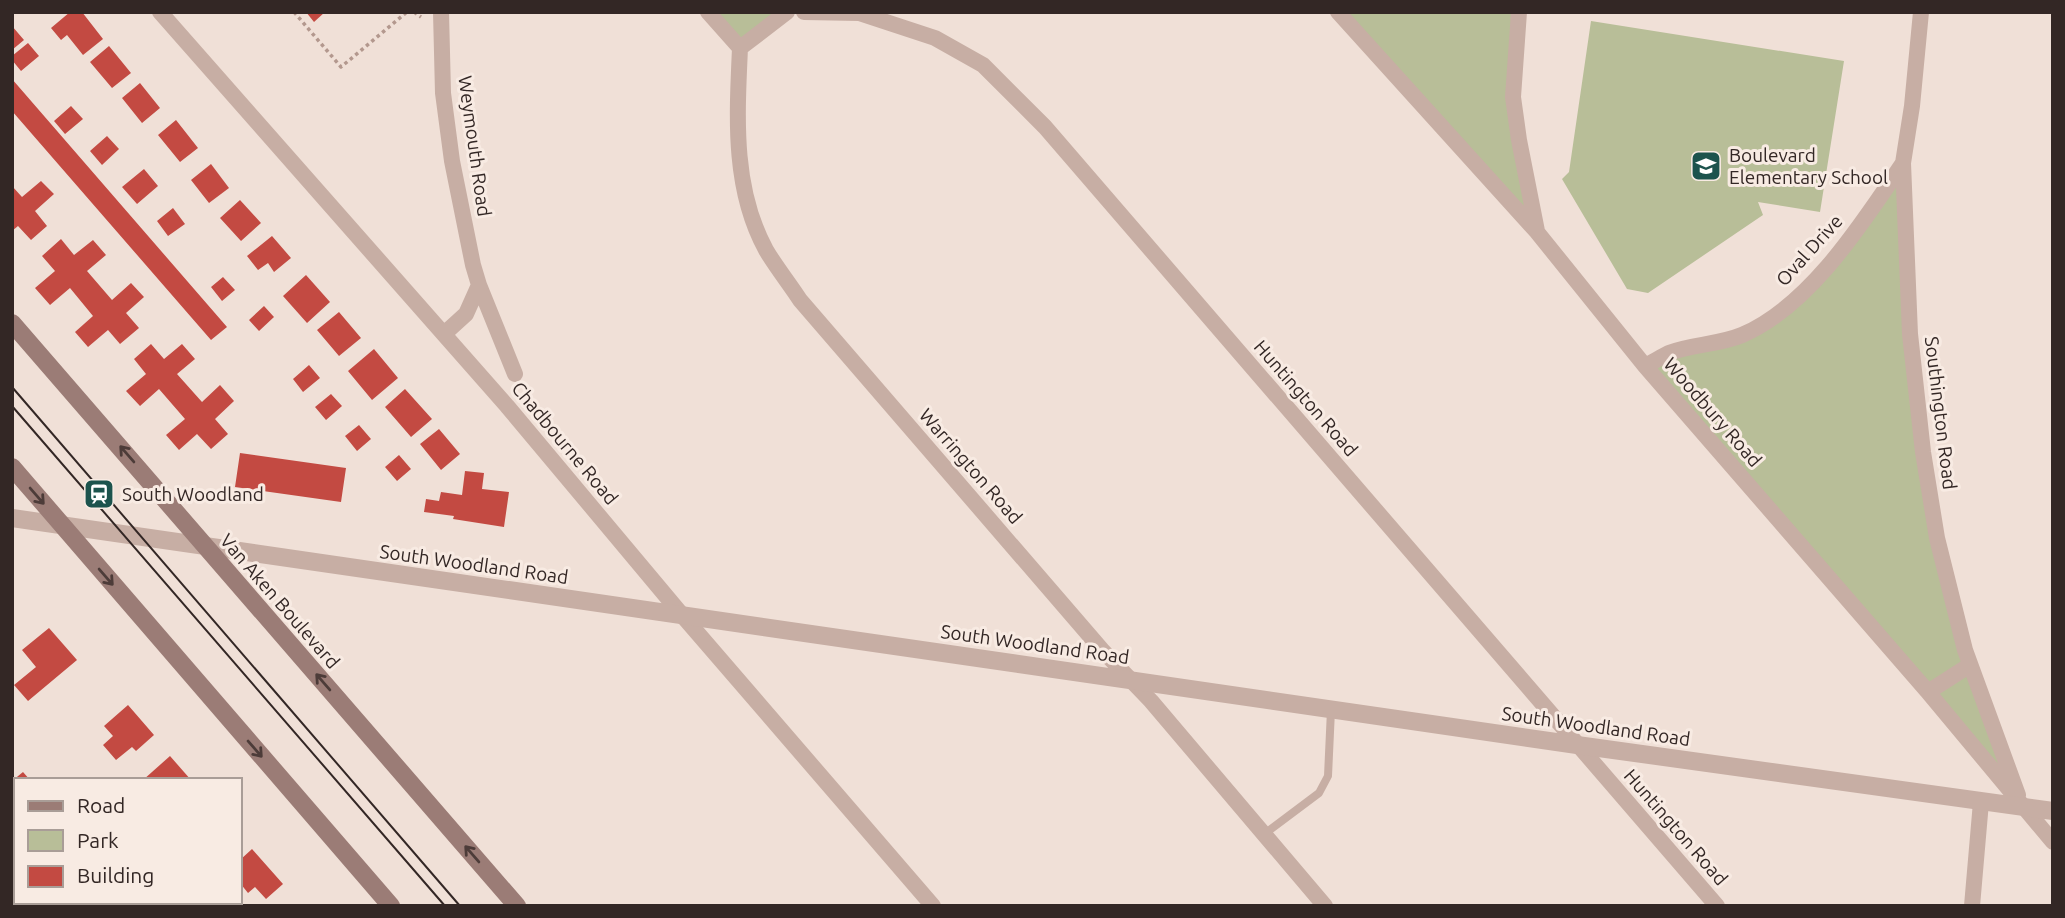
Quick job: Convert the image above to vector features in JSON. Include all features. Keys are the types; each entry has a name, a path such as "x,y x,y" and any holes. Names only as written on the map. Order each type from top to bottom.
{"main road":[{"name":"Van Aken Boulevard","path":"12,323 517,906"},
{"path":"12,467 391,906"}],"street":[{"name":"Chadbourne Road","path":"160,12 507,405 682,615 933,906"},
{"name":"Weymouth Road","path":"441,12 443,93 452,160 479,285 515,374"},
{"path":"708,12 740,48 787,12"},
{"name":"Huntington Road","path":"804,12 859,13 935,38 983,65 1045,127 1717,906"},
{"name":"Woodbury Road","path":"1338,12 1537,232 1645,366 1928,692 2053,842"},
{"path":"1518,12 1513,97 1518,139 1537,232"},
{"name":"Southington Road","path":"1921,12 1912,106 1903,163 1910,334 1923,452 1937,538 1970,665 2023,807"},
{"name":"Warrington Road","path":"740,48 736,131 744,194 765,249 800,300 1325,906"},
{"name":"Oval Drive","path":"1645,366 1669,353 1718,343 1745,334 1786,306 1810,285 1845,243 1903,163"},
{"path":"444,334 466,314 479,285"},
{"name":"South Woodland Road","path":"12,518 1577,745 2053,811"},
{"path":"1928,692 1970,665"},
{"path":"1972,906 1981,802"}],"lane":[{"path":"1263,835 1318,793 1324,785 1328,776 1331,709"}],"path":[{"path":"294,12 341,67 407,12"},
{"path":"414,12 421,17"}],"green space":[{"path":"708,12 787,12 740,48"},
{"path":"1338,12 1519,12 1514,63 1537,232"},
{"path":"1591,21 1844,61 1820,212 1758,202 1763,215 1648,293 1627,289 1562,179 1569,172"},
{"path":"1903,163 1910,334 1937,538 2023,807 1645,366 1708,346 1786,306"}],"building":[{"path":"70,12 82,12 103,39 83,55 67,35 61,40 51,28"},
{"path":"306,12 325,12 314,22"},
{"path":"12,26 24,40 12,50"},
{"path":"28,43 39,56 21,71 12,56"},
{"path":"109,46 131,73 112,88 90,62"},
{"path":"12,79 227,327 211,340 12,111"},
{"path":"140,83 160,108 142,123 122,98"},
{"path":"71,106 83,119 65,134 54,121"},
{"path":"176,120 198,148 180,162 158,135"},
{"path":"107,136 119,149 102,165 90,151"},
{"path":"211,164 229,188 209,203 191,180"},
{"path":"144,169 158,186 137,204 122,187"},
{"path":"41,181 54,194 35,211 47,226 31,240 18,226 12,231 12,186 22,197"},
{"path":"240,200 261,223 241,241 220,218"},
{"path":"173,208 185,224 168,236 157,221"},
{"path":"272,236 291,258 274,272 268,263 258,270 247,256"},
{"path":"61,239 74,255 93,240 106,255 87,271 112,300 131,283 144,297 126,313 139,328 120,344 108,330 88,347 75,332 93,316 70,288 50,305 35,288 55,271 42,256"},
{"path":"306,275 330,302 307,323 283,296"},
{"path":"223,277 235,290 222,301 211,287"},
{"path":"264,306 274,317 259,331 249,320"},
{"path":"339,312 361,338 339,356 317,330"},
{"path":"151,344 164,359 182,344 195,359 177,374 202,402 220,385 234,401 215,419 228,434 211,449 197,434 179,450 166,435 185,419 159,389 140,406 126,391 146,374 134,359"},
{"path":"374,349 398,378 372,400 348,371"},
{"path":"309,365 320,378 303,392 293,379"},
{"path":"405,389 432,419 411,437 385,407"},
{"path":"331,394 342,406 326,420 315,407"},
{"path":"359,425 371,439 357,451 345,436"},
{"path":"439,429 460,454 441,470 420,444"},
{"path":"240,453 346,468 341,502 235,487"},
{"path":"399,455 411,469 397,481 385,467"},
{"path":"465,471 484,473 482,489 509,492 504,527 424,512 426,499 439,501 441,492 462,495"},
{"path":"49,628 77,660 28,701 14,685 36,667 22,650"},
{"path":"128,705 154,735 136,751 132,747 116,760 103,745 113,736 104,726"},
{"path":"170,756 189,778 145,778"},
{"path":"23,772 28,778 16,778"},
{"path":"14,779 12,812 12,781"},
{"path":"252,849 283,884 266,899 255,887 248,893 242,886 242,858"},
{"path":"134,904 136,906 110,906"}],"tram line":[{"path":"12,387 460,906"},
{"path":"12,406 445,906"}],"place":[{"name":"Boulevard Elementary School","path":"1706,166"},
{"name":"South Woodland","path":"99,494"}]}
